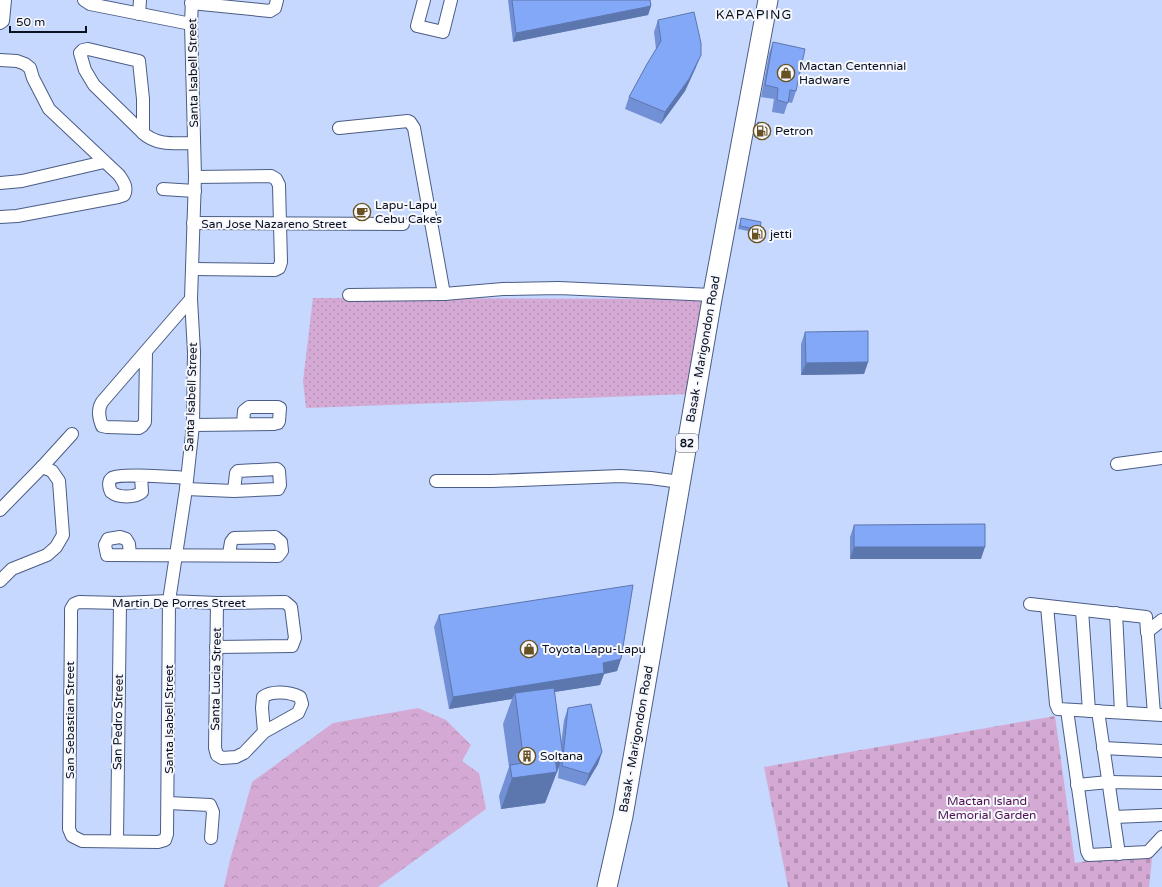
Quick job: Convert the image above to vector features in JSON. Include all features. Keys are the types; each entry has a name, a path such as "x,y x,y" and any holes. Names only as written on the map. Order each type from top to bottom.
{"main road":[{"name":"Basak - Marigondon Road","path":"607,887 623,816 712,295 768,0"}],"street":[{"path":"0,23 3,21 5,0"},
{"path":"84,0 90,4 191,24"},
{"path":"139,14 140,0"},
{"path":"192,2 270,11 275,8 277,0"},
{"path":"424,0 417,26 443,32 451,0"},
{"name":"Santa Isabell Street","path":"117,840 158,842 164,840 167,834 169,601 193,426 194,352 191,299 195,177 191,24 192,2"},
{"path":"143,133 143,99 139,61 88,49 83,50 80,53 85,70 94,85 149,139 164,143 194,143"},
{"path":"0,60 17,61 30,68 33,78 49,109 119,175 125,185 126,192 124,195 118,197 17,216 0,217"},
{"path":"339,128 408,121 412,123 444,294"},
{"path":"0,182 22,180 104,162"},
{"path":"193,270 275,270 279,268 281,262 279,185 276,179 271,176 195,177"},
{"path":"163,189 195,191"},
{"name":"San Jose Nazareno Street","path":"193,223 403,224"},
{"path":"349,295 444,294 503,289 559,288 712,295"},
{"path":"146,351 145,422 139,428 113,428 102,426 99,420 99,407 146,351 191,299"},
{"path":"193,426 242,424"},
{"path":"0,510 72,434"},
{"path":"1117,464 1162,458"},
{"path":"0,581 12,569 47,555 56,548 63,535 59,481 52,470 42,467"},
{"path":"141,476 234,491"},
{"path":"436,481 499,481 620,476 680,482"},
{"path":"130,555 229,554"},
{"name":"Martin De Porres Street","path":"74,604 79,602 120,603 169,601 217,603 285,602 292,607 295,638 292,646 216,647"},
{"name":"San Pedro Street","path":"117,840 120,603"},
{"name":"Santa Lucia Street","path":"217,603 215,748 217,755 222,758 236,757 244,753 264,732"},
{"name":"San Sebastian Street","path":"74,604 71,609 69,829 72,836 82,841 117,840"},
{"path":"1030,604 1146,617 1158,714 1058,709 1056,704 1047,606"},
{"path":"1082,610 1093,711 1103,748 1119,854"},
{"path":"1116,613 1121,712"},
{"path":"1147,632 1162,620"},
{"path":"1147,632 1162,634"},
{"path":"1066,710 1087,851 1089,854 1148,852 1162,836"},
{"path":"1103,748 1162,751"},
{"path":"1077,785 1109,782 1162,783"},
{"path":"168,803 210,805 213,812 211,838"},
{"path":"1114,817 1162,816"}],"green space":[{"path":"313,298 704,299 690,394 306,408 303,381"},
{"path":"418,708 446,720 471,745 462,761 479,773 486,809 378,887 224,887 252,782 333,723"},
{"name":"Mactan Island Memorial Garden","path":"1055,716 1075,863 1153,850 1149,887 788,887 764,767"}],"building":[{"path":"512,0 650,0 651,6 516,33"},
{"path":"694,12 701,43 701,55 689,79 665,112 629,97 661,41 658,20"},
{"path":"773,42 805,49 796,91 790,90 788,103 777,100 778,88 765,85"},
{"path":"758,122 769,125 766,137 755,134"},
{"path":"741,218 761,222 760,230 740,226"},
{"path":"868,331 868,362 806,363 805,332"},
{"path":"985,524 985,547 854,547 854,525"},
{"name":"Toyota Lapu-Lapu","path":"633,585 621,659 603,663 604,673 453,697 439,615"},
{"path":"554,688 563,756 555,758 557,772 512,778 510,765 524,763 515,693"},
{"path":"591,704 602,752 589,774 562,766 568,708"}],"place":[{"name":"Mactan Centennial Hadware","path":"786,73"},
{"name":"Petron","path":"762,131"},
{"name":"Lapu-Lapu Cebu Cakes","path":"362,212"},
{"name":"jetti","path":"757,234"},
{"name":"Toyota Lapu-Lapu","path":"529,649"},
{"name":"Soltana","path":"527,756"}],"district":[{"name":"KAPAPING","path":"754,14"}]}
